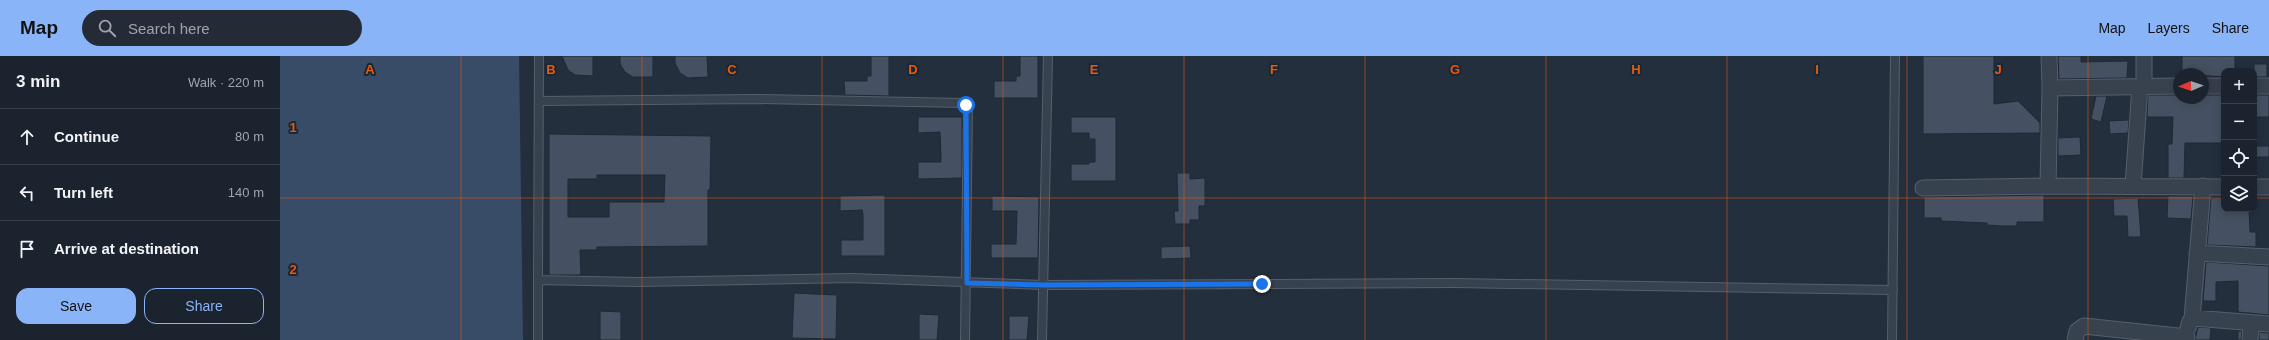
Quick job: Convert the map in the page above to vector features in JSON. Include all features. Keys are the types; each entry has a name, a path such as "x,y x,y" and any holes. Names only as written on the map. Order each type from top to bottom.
{"street":[{"path":"2048,186 2050,88 2049,56"},
{"path":"2134,186 2144,56"},
{"path":"2050,88 2173,86"},
{"path":"2209,86 2221,86"},
{"path":"2257,86 2269,86"},
{"path":"1923,188 2048,186 2221,187"},
{"path":"2075,340 2077,331 2082,327 2108,334 2187,338 2188,326 2192,319 2203,186"},
{"path":"2257,187 2269,187"},
{"path":"2197,253 2269,257"},
{"path":"2192,319 2269,324"},
{"path":"2250,340 2251,323"}],"lane":[{"path":"538,340 539,56"},
{"path":"1042,340 1048,56"},
{"path":"1892,340 1895,56"},
{"path":"539,101 757,99 964,103 968,107 967,283 965,340"},
{"path":"538,280 638,282 851,278 1044,285 1455,283 1893,290"}],"water":[{"path":"280,56 519,56 523,340 280,340"}],"building":[{"path":"562,56 593,56 593,76 575,75 568,70"},
{"path":"620,56 653,56 653,77 633,77 625,72 620,64"},
{"path":"675,56 707,56 708,77 688,78 680,73 675,63"},
{"path":"871,56 889,56 889,96 845,95 844,81 867,81 867,76 871,76"},
{"path":"1020,56 1038,56 1038,98 994,98 994,81 1016,81 1016,76 1020,76"},
{"path":"1923,56 1994,56 1994,104 2018,101 2040,123 2040,133 1923,134"},
{"path":"2058,56 2081,56 2081,62 2128,61 2127,78 2059,79"},
{"path":"2182,56 2235,56 2235,68 2221,68 2221,77 2209,76 2209,68 2182,68"},
{"path":"2254,64 2267,64 2267,77 2257,77 2257,68 2254,68"},
{"path":"2148,95 2173,95 2173,104 2209,104 2209,95 2221,95 2221,143 2185,143 2184,178 2168,178 2168,144 2172,144 2173,117 2147,117"},
{"path":"2257,95 2269,95 2269,117 2257,117"},
{"path":"2096,96 2107,96 2101,122 2091,119"},
{"path":"918,117 962,117 962,178 918,179 918,162 941,162 941,157 940,132 918,133"},
{"path":"1071,117 1116,117 1116,181 1071,181 1071,164 1089,164 1089,162 1095,162 1095,139 1089,139 1089,133 1071,133"},
{"path":"2129,120 2128,133 2110,134 2109,121"},
{"path":"549,134 711,136 710,190 708,190 708,246 597,247 597,250 580,250 581,275 549,275","holes":["597,175 665,175 664,202 609,202 609,217 568,217 568,179 597,179"]},
{"path":"2080,137 2081,155 2058,156 2058,138"},
{"path":"2257,146 2269,146 2269,157 2257,157"},
{"path":"1177,173 1190,173 1190,179 1205,178 1205,206 1199,206 1199,220 1190,220 1190,224 1175,224 1174,211 1178,211"},
{"path":"885,195 885,256 841,256 841,240 863,240 863,214 862,210 840,211 840,196"},
{"path":"2044,195 2044,222 2017,222 2017,226 2002,226 1987,225 1987,223 1941,221 1941,218 1924,218 1924,197"},
{"path":"992,196 1039,197 1038,258 991,258 991,244 1016,244 1017,211 992,211"},
{"path":"2168,196 2193,196 2191,219 2167,218"},
{"path":"2138,198 2141,237 2128,237 2127,216 2114,216 2113,199"},
{"path":"2211,198 2221,198 2221,212 2249,212 2250,232 2256,232 2256,247 2207,245"},
{"path":"1190,246 1191,258 1161,259 1161,247"},
{"path":"2206,262 2269,266 2269,315 2238,312 2238,281 2216,282 2216,301 2203,301"},
{"path":"794,293 837,295 836,339 792,338"},
{"path":"600,311 621,312 621,340 600,340"},
{"path":"919,314 939,315 937,340 919,340"},
{"path":"1009,316 1029,316 1027,340 1009,340"},
{"path":"2198,327 2211,328 2210,340 2195,340"},
{"path":"2238,331 2242,331 2241,340 2238,340"},
{"path":"2259,332 2269,333 2269,340 2259,340"}],"route":[{"path":"966,105 968,107 967,283 1044,285 1262,284"}]}
